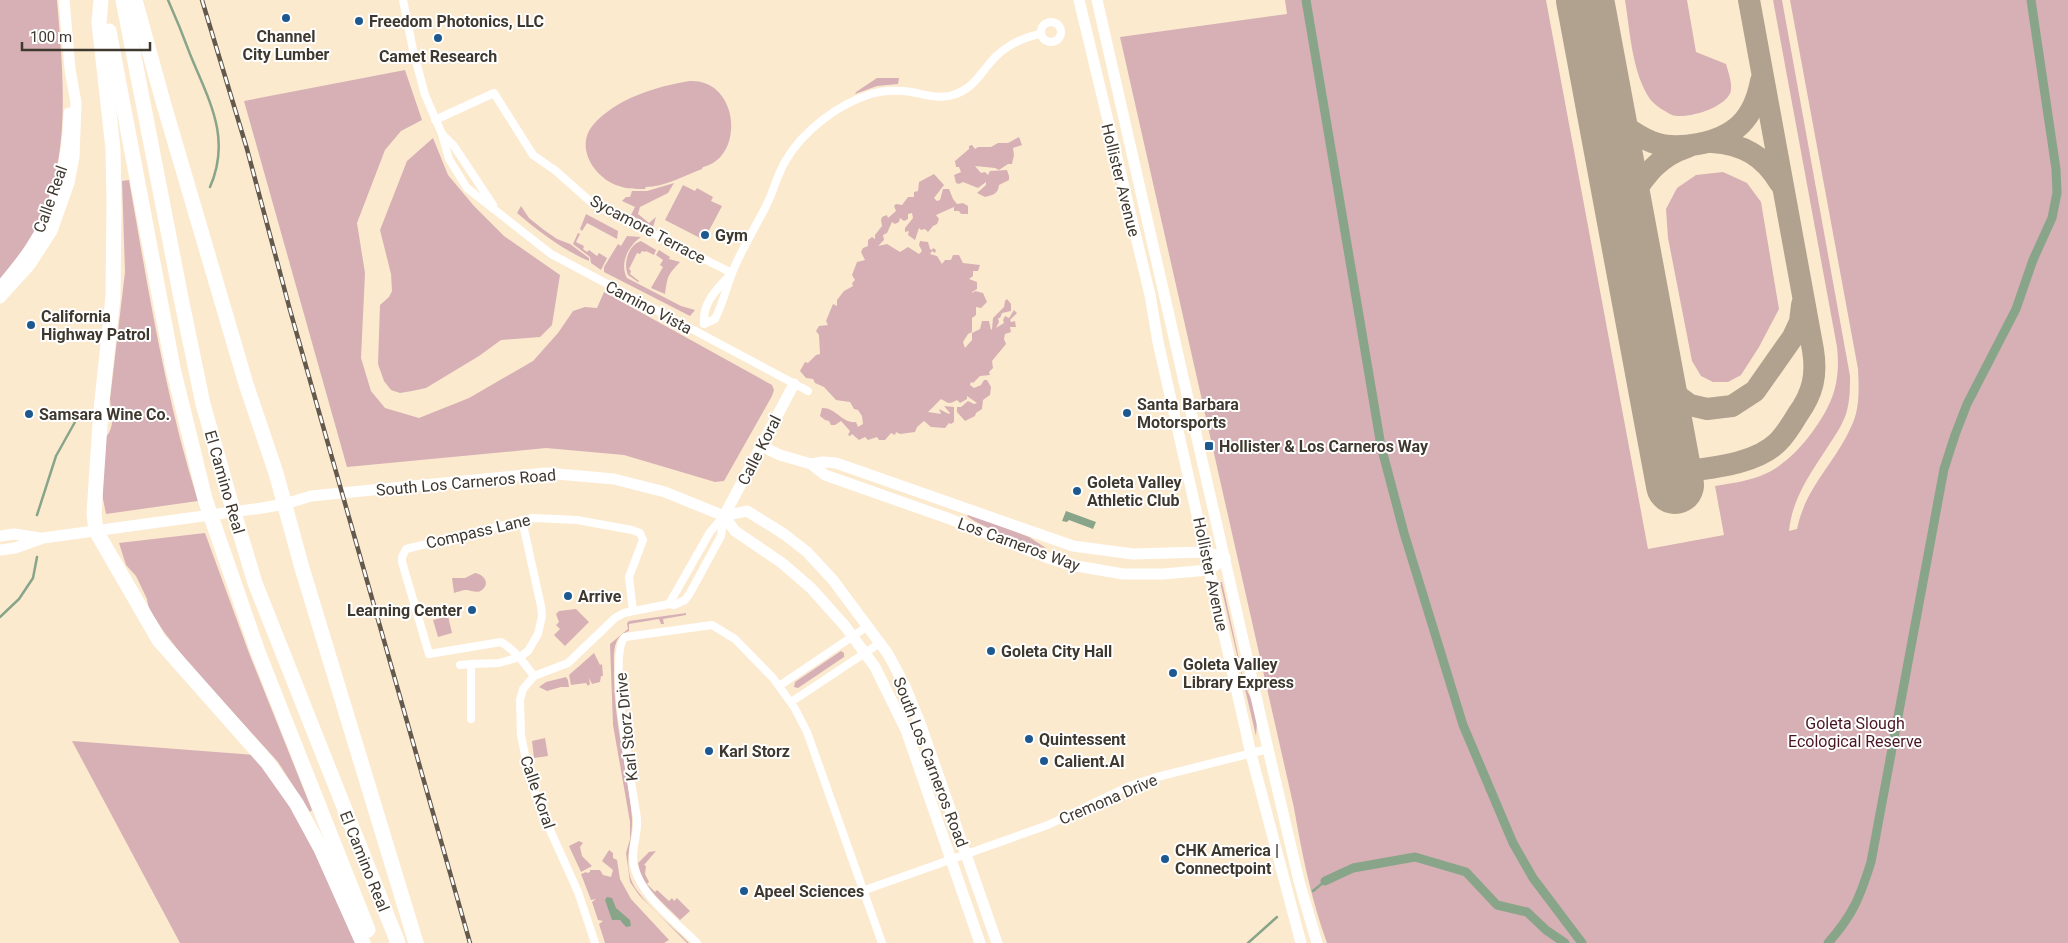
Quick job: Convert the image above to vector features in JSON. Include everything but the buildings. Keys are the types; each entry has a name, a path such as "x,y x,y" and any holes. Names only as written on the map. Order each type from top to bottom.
{"highway":[{"path":"101,0 99,23 113,149 114,220 113,297 101,410 94,514 96,531 159,640 267,762 296,803 321,849 363,943"},
{"name":"El Camino Real","path":"101,0 122,91 173,368 205,499 258,652 373,943"},
{"name":"El Camino Real","path":"124,0 203,404 229,496 255,583 398,943"},
{"path":"136,0 164,105 246,384 285,504 302,568 416,943"}],"main road":[{"name":"Calle Real","path":"0,298 30,265 52,230 69,183 76,130 76,103 70,69 64,0"},
{"name":"Hollister Avenue","path":"1079,0 1150,295 1158,342 1251,754 1301,943"},
{"name":"Hollister Avenue","path":"1097,0 1299,882 1317,943"},
{"name":"Calle Real","path":"0,287 32,247 43,227 60,182 68,128 70,69"},
{"name":"Calle Koral","path":"724,516 794,384"},
{"name":"Los Carneros Way","path":"761,446 780,455 811,464 824,475 950,519 1048,558 1102,572 1163,574 1209,570"},
{"name":"Los Carneros Way","path":"811,464 823,462 836,463 1073,546 1133,554 1206,552 1225,558"},
{"name":"South Los Carneros Road","path":"43,538 262,508 285,504 311,496 546,472 614,479 665,492 724,516 736,531 782,563 811,588 866,653 889,693 906,730 980,943"},
{"path":"950,519 955,504"},
{"name":"South Los Carneros Road","path":"724,516 746,511 784,534 807,552 833,580 880,643 905,686 917,714 997,943"},
{"path":"0,536 14,534 43,538"},
{"path":"0,550 15,548 43,538"},
{"path":"1209,570 1225,558"}],"street":[{"name":"Camino Vista","path":"403,0 416,61 435,120 442,134 449,159 463,184 550,254 808,391"},
{"path":"704,324 715,319 724,301 732,273 770,198 785,161 799,141 822,120 861,98 880,92 898,91 939,98 956,95 974,84 988,64 1002,51 1017,42 1040,34"},
{"name":"Sycamore Terrace","path":"435,120 494,93 533,155 592,203 732,273"},
{"name":"Camino Vista","path":"442,134 454,146 497,211"},
{"path":"699,333 704,324 703,314 712,296 732,273"},
{"name":"Calle Koral","path":"669,604 710,532 724,516"},
{"name":"Calle Koral","path":"595,943 578,892 537,801 524,758 520,724 520,700 524,689 534,676 568,662 615,618 633,611 669,604 674,605 685,600 721,536 724,516"},
{"name":"Compass Lane","path":"520,657 502,642 429,654 402,562 403,553 410,547 522,520 538,518 577,520 620,527 642,535 642,544 629,577 633,611"},
{"path":"460,666 499,663 520,657 534,642 541,625 542,616 522,520"},
{"name":"Karl Storz Drive","path":"697,943 646,892 637,877 633,865 638,830 620,701 619,661 621,641 630,636 712,625 735,640 768,672 790,702 807,732 865,890 882,943"},
{"path":"779,686 868,626"},
{"path":"790,702 880,643"},
{"path":"520,657 534,676"},
{"path":"471,664 471,719"},
{"name":"Cremona Drive","path":"865,890 1048,825 1129,786 1268,749"}],"green space":[{"path":"0,0 57,0 63,97 62,129 51,191 40,221 24,250 0,280"},
{"name":"Goleta Slough Ecological Reserve","path":"1285,0 1546,0 1648,549 1724,535 1715,486 1761,476 1786,460 1805,442 1820,421 1831,400 1837,381 1837,347 1773,0 1782,0 1850,376 1849,400 1844,418 1803,487 1794,508 1789,531 1797,529 1807,500 1851,427 1856,413 1859,391 1858,369 1790,0 2068,0 2068,943 1327,943 1316,910 1300,842 1294,808 1120,37 1287,14"},
{"path":"1625,0 1687,0 1696,52 1726,64 1731,90 1723,102 1706,111 1687,116 1672,115 1654,104 1644,89 1635,64"},
{"path":"405,70 422,120 401,131 385,150 357,223 365,273 361,358 371,391 385,408 419,418 469,398 533,361 558,333 573,311 585,307 597,308 604,292 772,385 774,390 772,396 724,481 715,482 624,455 546,448 347,467 244,101"},
{"path":"877,78 899,78 898,84 877,86 855,94 856,92"},
{"path":"689,81 706,83 718,92 727,104 731,119 731,135 726,149 717,160 681,178 653,187 646,187 645,189 622,187 602,177 590,161 587,152 588,134 593,125 613,108 637,95"},
{"path":"1019,137 1022,145 1013,148 1012,164 1008,164 999,170 975,166 981,173 985,172 988,175 990,171 1007,170 1009,180 999,185 995,194 985,197 977,193 986,185 986,182 978,188 963,182 956,183 954,175 961,172 959,167 956,167 955,161 969,149 969,146 972,145 975,149 978,147 991,147 998,143 1008,143"},
{"path":"433,138 448,175 474,206 504,236 560,275 552,325 540,337 501,340 479,356 426,388 400,393 391,390 384,381 378,364 380,305 389,297 392,291 391,274 380,230 407,161"},
{"path":"1723,172 1747,183 1761,202 1779,309 1759,347 1741,375 1728,382 1713,382 1701,376 1692,361 1668,238 1666,209 1677,188 1696,175"},
{"path":"934,174 944,185 934,198 937,201 940,200 943,189 949,189 957,204 963,203 968,206 968,214 954,211 954,207 936,215 939,219 937,224 928,232 925,229 921,230 919,228 915,240 908,235 909,231 905,232 905,228 913,218 912,213 908,214 908,219 904,221 900,218 899,222 895,224 892,222 887,233 883,235 884,240 878,246 887,244 900,252 908,247 919,254 922,251 919,245 920,241 928,242 930,249 936,250 935,253 932,251 930,254 937,256 942,264 945,260 951,260 953,255 959,255 963,263 980,265 978,271 973,271 973,276 969,279 977,282 977,289 972,292 983,293 987,302 981,308 976,307 976,315 972,318 972,332 968,334 963,342 965,348 972,340 972,333 980,329 982,321 989,321 992,329 993,318 1004,307 1007,299 1011,304 1011,311 1002,313 1000,318 998,318 999,322 996,328 1004,323 1005,316 1009,318 1014,310 1017,313 1010,320 1011,322 1015,321 1016,327 1010,327 1011,332 1005,334 1006,344 992,361 993,368 989,372 990,375 980,376 973,383 971,382 970,385 974,388 981,385 984,380 987,380 991,387 990,395 983,400 982,409 975,416 965,421 957,412 957,407 961,407 968,401 974,404 977,403 967,396 967,399 960,403 957,400 949,403 941,399 928,412 941,414 939,409 949,414 944,406 954,407 954,422 949,423 945,428 931,427 924,421 917,427 915,432 900,434 896,432 895,435 891,433 885,440 879,440 877,437 868,440 865,437 859,440 852,434 848,435 850,431 841,421 831,425 829,421 820,416 822,408 827,408 847,421 856,422 858,427 863,424 862,416 858,410 854,409 850,402 836,400 824,387 815,383 813,379 806,378 800,371 805,362 808,363 816,355 820,354 819,335 816,331 819,326 828,325 826,321 833,304 837,306 837,300 844,291 853,286 852,283 855,280 852,275 857,262 865,260 861,252 863,248 868,246 868,240 872,237 875,239 875,235 882,226 882,217 887,215 888,218 896,211 894,206 896,204 902,205 908,197 914,197 914,192 918,191 919,182"},
{"path":"129,180 150,301 167,382 186,461 198,501 106,514 102,494 106,437 112,423 110,399 125,272 122,181"},
{"path":"674,183 668,193 640,207 638,214 649,223 656,217 653,227 631,215 635,207 622,201 626,197 630,197 632,191 647,191"},
{"path":"683,185 695,191 697,188 713,197 711,201 722,206 704,240 665,220"},
{"path":"521,206 529,218 557,239 570,244 589,258 589,261 560,246 525,220 517,213"},
{"path":"586,214 618,231 617,239 587,223 582,231 580,229"},
{"path":"578,233 580,234 576,242 584,246 583,249 587,252 589,250 597,256 599,253 607,258 601,270 591,263 590,257 573,244"},
{"path":"627,236 641,237 626,255 624,266 627,278 681,306 695,310 690,316 604,272 604,267 618,244 621,246"},
{"path":"641,241 656,250 654,255 646,251 642,251 640,254 637,253 629,269 631,271 630,274 638,282 628,275 626,260 633,246"},
{"path":"659,250 670,257 669,259 680,262 669,276 665,294 651,288 663,267 660,265 663,260 656,255"},
{"path":"969,514 1029,537 1046,548 1029,544 993,530 967,516"},
{"path":"205,533 249,653 312,810 310,812 278,762 189,664 164,632 149,609 147,599 136,576 126,565 119,543"},
{"path":"475,573 485,579 486,585 482,590 476,592 464,590 454,593 452,578 465,578"},
{"path":"1220,582 1222,582 1245,686 1254,705 1257,722 1256,736"},
{"path":"576,609 589,622 565,646 554,635 560,629 556,625 559,622 556,614 559,611"},
{"path":"686,613 686,615 663,619 664,624 661,624 659,619 629,624 629,631 621,636 614,649 614,689 632,818 632,826 628,858 629,874 636,889 658,914 639,895 630,882 626,853 630,839 630,822 613,725 610,644 628,629 627,623 629,621"},
{"path":"448,616 452,633 438,637 433,620"},
{"path":"841,651 844,653 844,657 798,688 794,687 795,682"},
{"path":"594,653 600,665 602,664 603,676 601,676 600,682 592,684 589,678 590,684 588,686 586,683 571,685 569,675"},
{"path":"566,677 569,687 547,691 539,687 546,682"},
{"path":"545,738 548,756 534,758 532,741"},
{"path":"72,741 255,755 286,794 319,853 358,943 180,943"},
{"path":"579,841 583,843 580,847 582,856 592,866 581,872 569,846"},
{"path":"609,850 613,853 613,858 617,860 620,879 631,899 669,940 664,943 605,943 599,924 603,921 598,920 592,902 596,899 591,900 581,874 590,872 590,870 600,870 603,875 611,877 613,870 602,861"},
{"path":"656,851 644,865 646,866 645,874 649,882 647,884 669,901 672,898 674,901 677,898 690,911 680,920 649,888 640,872 638,863 649,852"},
{"path":"658,914 689,943 687,943"}],"shaded area":[{"path":"1066,511 1096,522 1093,529 1069,520 1067,522 1062,521"},
{"path":"607,897 612,898 616,908 630,920 631,926 626,927 620,920 612,920 605,900"}],"waterway":[{"path":"168,0 204,87 215,119 219,151 210,187"},
{"path":"1306,0 1381,446 1404,533 1463,725 1513,843 1533,878 1582,943"},
{"path":"1828,943 1855,905 1871,862 1944,469 1967,404 2016,309 2033,260 2052,218 2057,193 2056,169 2031,0"},
{"path":"37,515 56,456 80,413"},
{"path":"0,617 19,599 33,578 37,557"},
{"path":"1325,881 1353,868 1415,857 1466,872 1497,905 1527,912 1546,930 1565,943"},
{"path":"1313,891 1325,881"},
{"path":"1248,943 1277,917"}],"taxiway":[{"path":"1673,473 1728,465 1743,461 1768,450 1784,436 1807,399 1813,383 1813,350 1749,0"},
{"path":"1606,114 1640,136 1658,144 1675,146 1698,144 1723,136 1741,124 1754,105 1761,81"},
{"path":"1712,142 1733,145 1752,153 1767,165 1780,183"},
{"path":"1624,207 1650,171 1666,157 1687,147"},
{"path":"1656,380 1690,405 1707,409 1732,406 1755,391 1793,337 1800,322 1802,305"}],"runway":[{"path":"1585,0 1675,485"}],"railway":[{"path":"202,0 247,149 290,310 470,943"}],"place":[{"name":"Channel City Lumber","path":"286,18"},
{"name":"Freedom Photonics, LLC","path":"359,21"},
{"name":"Camet Research","path":"438,38"},
{"name":"Gym","path":"705,235"},
{"name":"California Highway Patrol","path":"31,325"},
{"name":"Santa Barbara Motorsports","path":"1127,413"},
{"name":"Samsara Wine Co.","path":"29,414"},
{"name":"Hollister & Los Carneros Way","path":"1209,446"},
{"name":"Goleta Valley Athletic Club","path":"1077,491"},
{"name":"Arrive","path":"568,596"},
{"name":"Learning Center","path":"472,610"},
{"name":"Goleta City Hall","path":"991,651"},
{"name":"Goleta Valley Library Express","path":"1173,673"},
{"name":"Quintessent","path":"1029,739"},
{"name":"Karl Storz","path":"709,751"},
{"name":"Calient.AI","path":"1044,761"},
{"name":"CHK America | Connectpoint","path":"1165,859"},
{"name":"Apeel Sciences","path":"744,891"}]}
